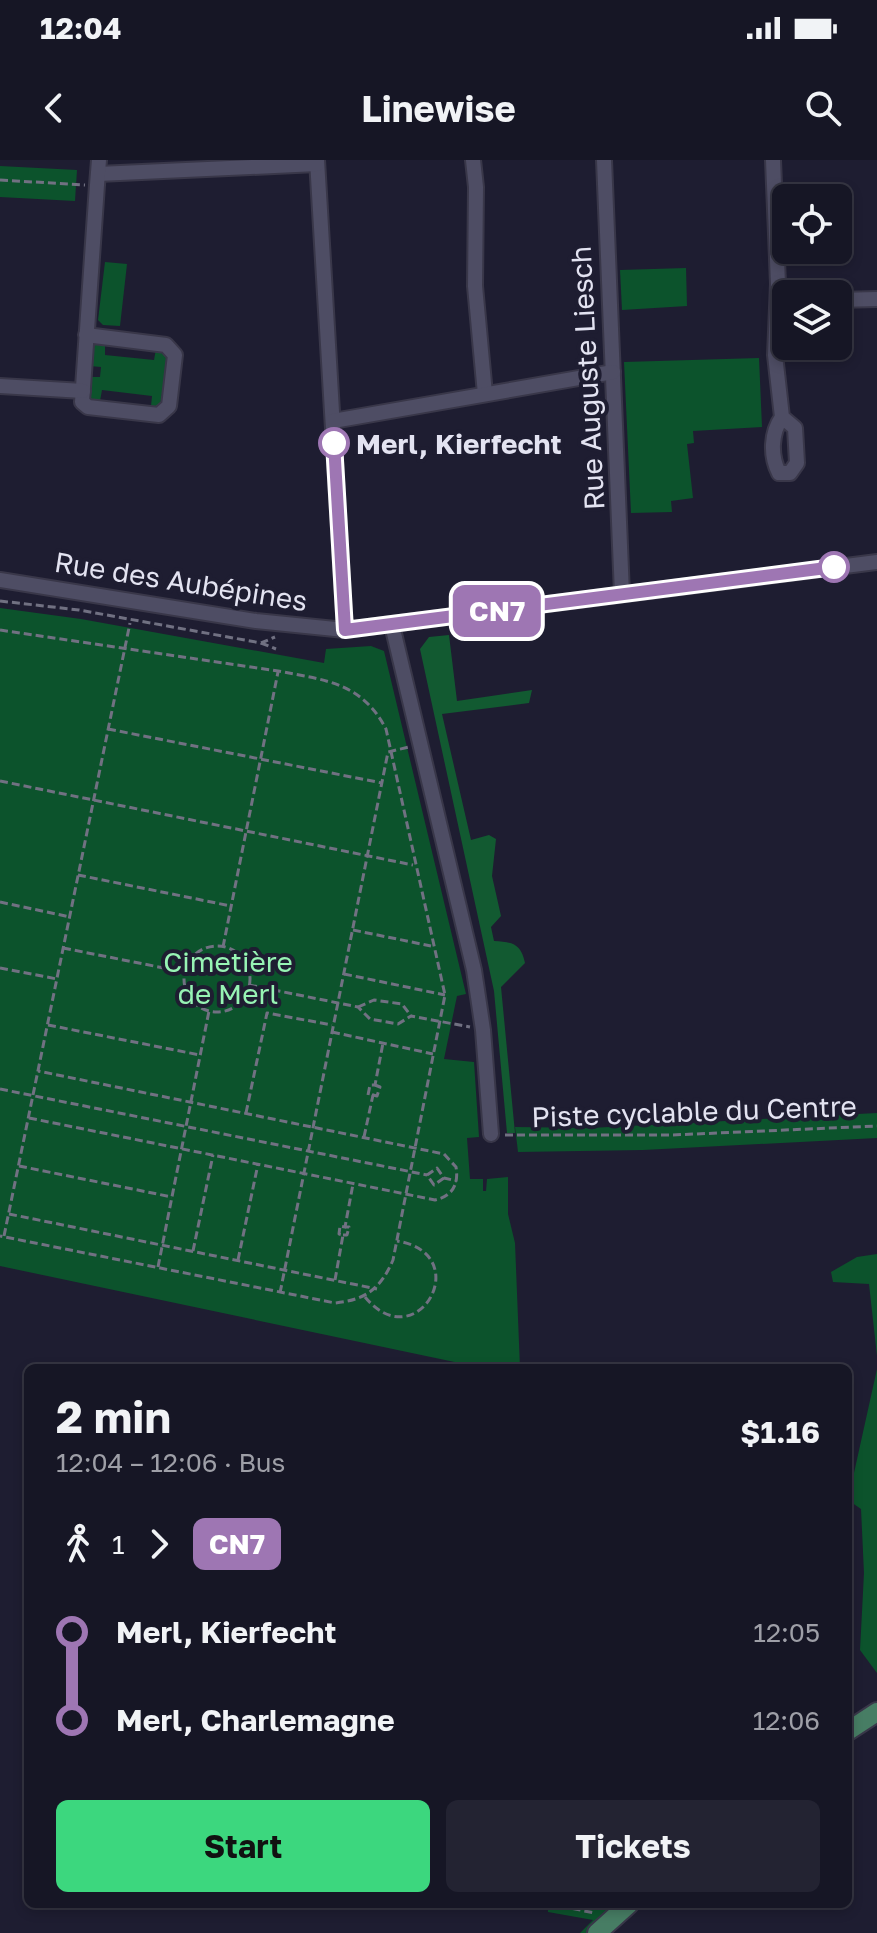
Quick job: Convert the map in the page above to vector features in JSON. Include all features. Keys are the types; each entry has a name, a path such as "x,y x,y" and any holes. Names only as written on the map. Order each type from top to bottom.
{"main road":[{"path":"852,1728 877,1712"},
{"path":"597,1933 624,1908"}],"street":[{"path":"473,160 476,187 475,286 485,394"},
{"name":"Rue Auguste Liesch","path":"604,160 622,594"},
{"path":"773,160 780,280"},
{"path":"86,335 166,345 175,355 169,406 159,415 88,407 82,402 86,335 98,173 317,162 345,630"},
{"path":"852,300 877,299"},
{"path":"776,360 782,417"},
{"path":"333,421 613,372"},
{"path":"0,386 83,391"},
{"name":"Rue des Aubépines","path":"0,580 66,588 268,623 345,630 877,562"},
{"path":"392,625 474,970 483,1030 491,1134"}],"path":[{"path":"0,180 98,173"},
{"path":"0,601 79,610 261,643 276,649"},
{"path":"0,630 125,646 314,678 363,696 386,729 388,752 413,865 445,995 393,1260 377,1289 365,1297 335,1303 2,1236 9,1214 63,948 70,917 78,875 94,800 108,729 125,646 130,623"},
{"path":"261,643 282,633"},
{"path":"223,947 278,671"},
{"path":"108,729 382,783"},
{"path":"388,752 412,746"},
{"path":"280,1293 388,752"},
{"path":"0,781 413,865"},
{"path":"78,875 231,906"},
{"path":"0,902 70,917"},
{"path":"353,930 431,946"},
{"path":"213,946 223,947 241,957 249,975 249,985 239,1003 230,1009 209,1011 192,1001 187,992 184,972 194,955 213,946"},
{"path":"63,948 184,972"},
{"path":"0,968 57,979"},
{"path":"344,974 445,995"},
{"path":"249,985 358,1007 370,1019 398,1024 411,1016 483,1030"},
{"path":"358,1007 374,1000 402,1004 411,1016"},
{"path":"158,1267 209,1011"},
{"path":"246,1113 267,1013 333,1026"},
{"path":"48,1025 200,1055"},
{"path":"332,1032 433,1054"},
{"path":"364,1137 373,1095 368,1095 370,1085 375,1085 383,1043"},
{"path":"38,1071 444,1154 451,1160 457,1181"},
{"path":"0,1089 427,1175 434,1185 444,1178"},
{"path":"29,1118 407,1195 443,1198 457,1181"},
{"name":"Piste cyclable du Centre","path":"512,1135 672,1135 877,1126"},
{"path":"193,1251 213,1155"},
{"path":"238,1260 258,1164"},
{"path":"19,1166 172,1197"},
{"path":"427,1175 437,1168 444,1178 457,1181"},
{"path":"335,1280 343,1235 339,1234 340,1226 345,1227 353,1184"},
{"path":"9,1214 377,1289"},
{"path":"365,1297 376,1309 390,1316 406,1317 421,1310 432,1298 437,1283 431,1260 413,1244 397,1241"},
{"path":"569,1908 614,1917"}],"green space":[{"path":"0,166 77,170 75,201 0,197"},
{"path":"105,262 127,264 120,326 103,325 98,320"},
{"path":"686,268 687,306 622,310 620,270"},
{"path":"95,344 105,344 105,355 154,360 156,349 164,351 168,357 160,406 151,406 152,396 102,390 100,401 92,400 88,395 90,377 100,377 101,367 90,366"},
{"path":"759,358 762,427 693,431 694,443 687,444 693,498 671,501 672,512 631,513 624,362"},
{"name":"Cimetière de Merl","path":"0,608 81,619 324,663 326,649 371,646 384,651 466,994 457,996 444,1059 474,1062 479,1137 467,1138 470,1179 483,1179 483,1191 486,1191 487,1179 508,1177 508,1214 515,1243 520,1364 464,1364 0,1266"},
{"path":"449,635 457,701 532,690 529,703 442,714 471,840 489,835 496,839 492,876 501,916 491,927 494,941 515,945 525,963 501,987 515,1133 507,1133 494,991 420,649 429,637"},
{"path":"877,1113 877,1138 643,1150 518,1152 515,1127 590,1128"},
{"path":"877,1254 877,1356 869,1284 833,1282 831,1272 857,1257"},
{"path":"877,1369 877,1673 860,1650 864,1573 861,1509 852,1503 852,1482"},
{"path":"548,1908 639,1908 610,1933 580,1933 593,1920 548,1912"}],"bus line":[{"name":"CN7","path":"334,443 345,630 834,567"}],"place":[{"name":"Merl, Kierfecht","path":"334,443"}]}
